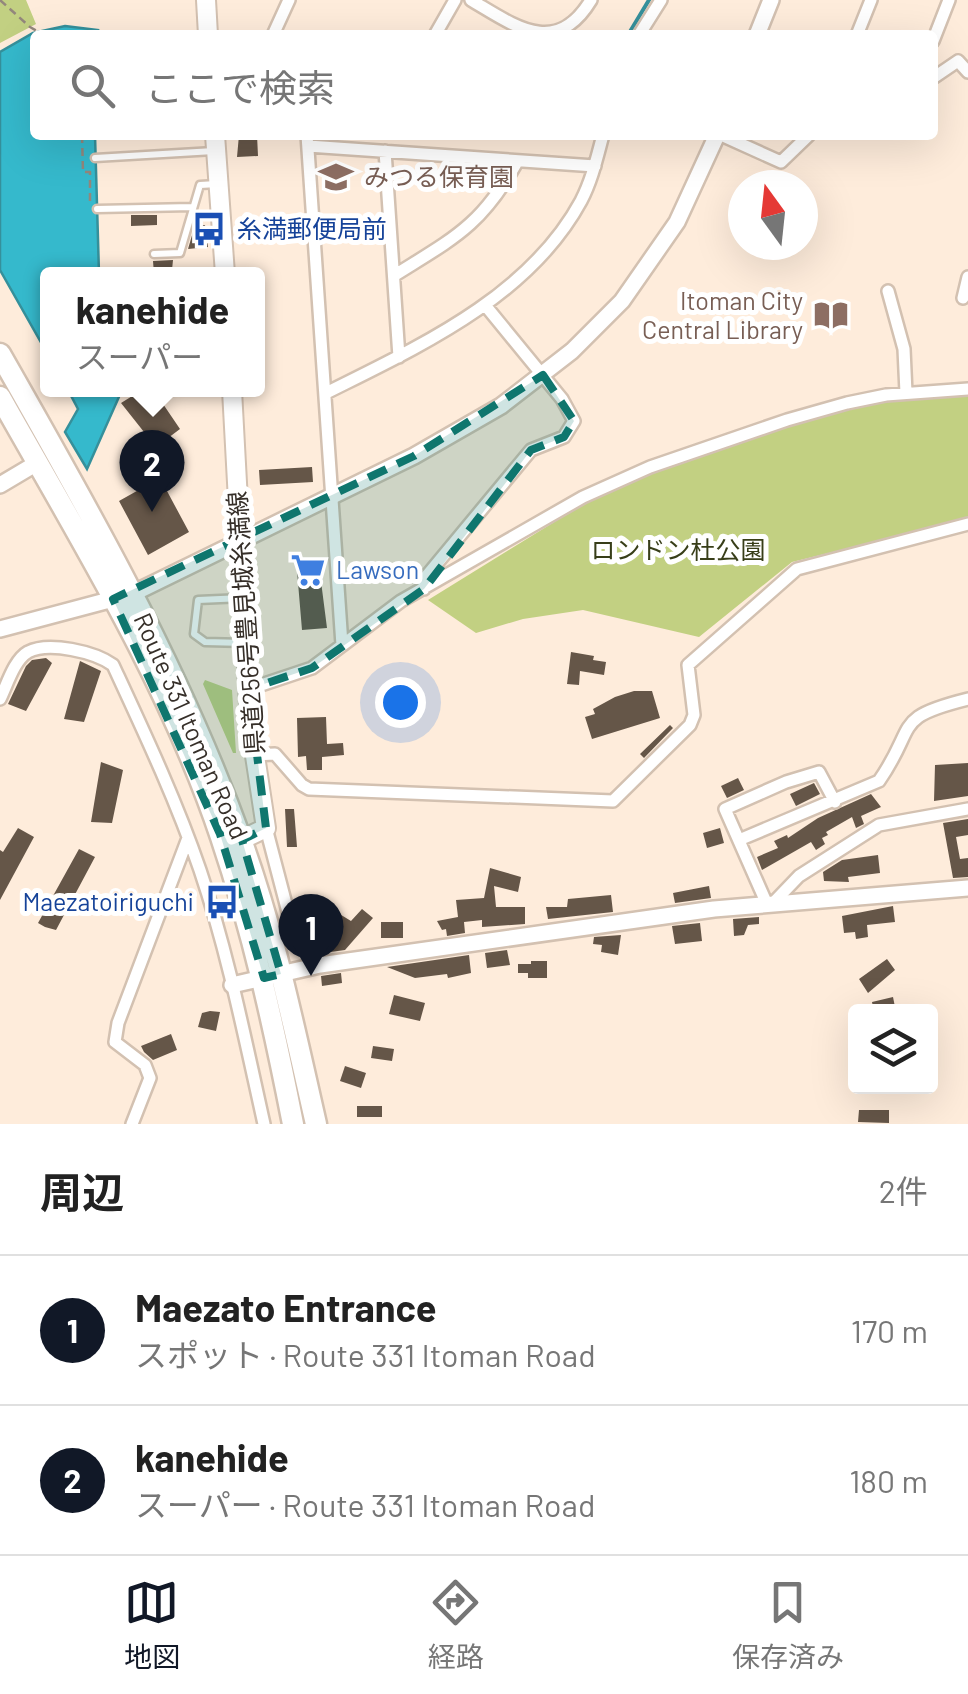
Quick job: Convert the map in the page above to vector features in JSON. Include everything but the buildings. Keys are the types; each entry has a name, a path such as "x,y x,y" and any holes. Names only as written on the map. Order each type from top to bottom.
{"highway":[{"name":"Route 331 Itoman Road","path":"0,354 77,493 184,745 272,976 316,1124"},
{"name":"Route 331 Itoman Road","path":"0,397 66,515 123,597 200,735 242,840 272,976 293,1124"}],"main road":[{"path":"206,0 208,30"},
{"path":"216,143 224,267"},
{"name":"県道256号豊見城糸満線","path":"232,397 253,754 266,828"},
{"path":"242,840 266,828"}],"street":[{"path":"275,30 289,0"},
{"path":"438,30 455,0"},
{"path":"471,0 522,30"},
{"path":"559,30 580,18 591,0"},
{"path":"643,30 661,0"},
{"path":"759,30 771,0"},
{"path":"859,30 871,0"},
{"path":"937,30 948,0"},
{"path":"938,75 958,61 968,72"},
{"path":"342,644 308,140 385,152 595,166"},
{"path":"326,393 399,357 508,287 558,236 582,200 602,140"},
{"path":"8,626 123,597 467,427 543,376 598,326 642,275 676,222 717,140"},
{"path":"730,140 781,162 804,140"},
{"path":"385,152 399,357"},
{"path":"395,276 465,232 497,198 516,162"},
{"path":"963,298 968,277"},
{"path":"888,291 904,349 906,393"},
{"path":"424,589 424,579 531,450 564,437 574,421 562,399 485,305"},
{"path":"248,689 312,668 378,615 584,497 650,467 847,403 906,393 968,389"},
{"path":"0,484 39,466"},
{"path":"253,754 276,754 309,790 613,801 690,725 694,715 688,664 797,569 968,524"},
{"path":"0,700 18,661 29,651 51,648 101,656 113,665 201,872 264,1124"},
{"path":"738,840 879,781 910,720 968,699"},
{"path":"771,902 726,809 818,772 834,802"},
{"path":"771,902 799,876 879,825 968,809"},
{"path":"266,828 288,912"},
{"path":"132,1124 150,1078 146,1065 115,1042 118,1023 188,838"},
{"path":"232,985 598,924 771,902 968,888"}],"lane":[{"path":"95,158 216,143"},
{"path":"154,254 180,253 200,186 218,184"},
{"path":"93,209 192,207"},
{"path":"244,598 198,600 194,634 205,642 246,642"}],"path":[{"path":"0,0 35,30"},
{"path":"82,140 83,172 90,172 93,209"}],"highlighted area":[{"path":"543,375 574,421 564,437 531,450 424,589 312,668 249,689 266,828 242,840 281,974 264,978 220,834 113,599 414,456"}],"green space":[{"path":"0,0 26,0 36,24 0,43"},
{"name":"ロンドン杜公園","path":"968,393 968,519 792,562 699,637 583,610 523,619 476,633 428,600 585,503 684,459 853,405 887,398"},
{"path":"205,680 232,690 236,753 203,684"}],"water":[{"path":"65,26 98,30 47,30"},
{"path":"30,35 30,140 95,140 99,267 40,267 40,341 0,270 0,52"},
{"path":"72,397 119,397 87,469 65,432 78,409"}],"waterway":[{"path":"631,30 649,0"}],"place":[{"name":"みつる保育園","path":"336,177"},
{"name":"糸満郵便局前","path":"209,229"},
{"name":"Itoman City Central Library","path":"831,315"},
{"name":"kanehide","path":"152,512"},
{"name":"Lawson","path":"308,570"},
{"name":"Maezatoiriguchi","path":"222,902"},
{"name":"Maezato Entrance","path":"311,976"}]}
